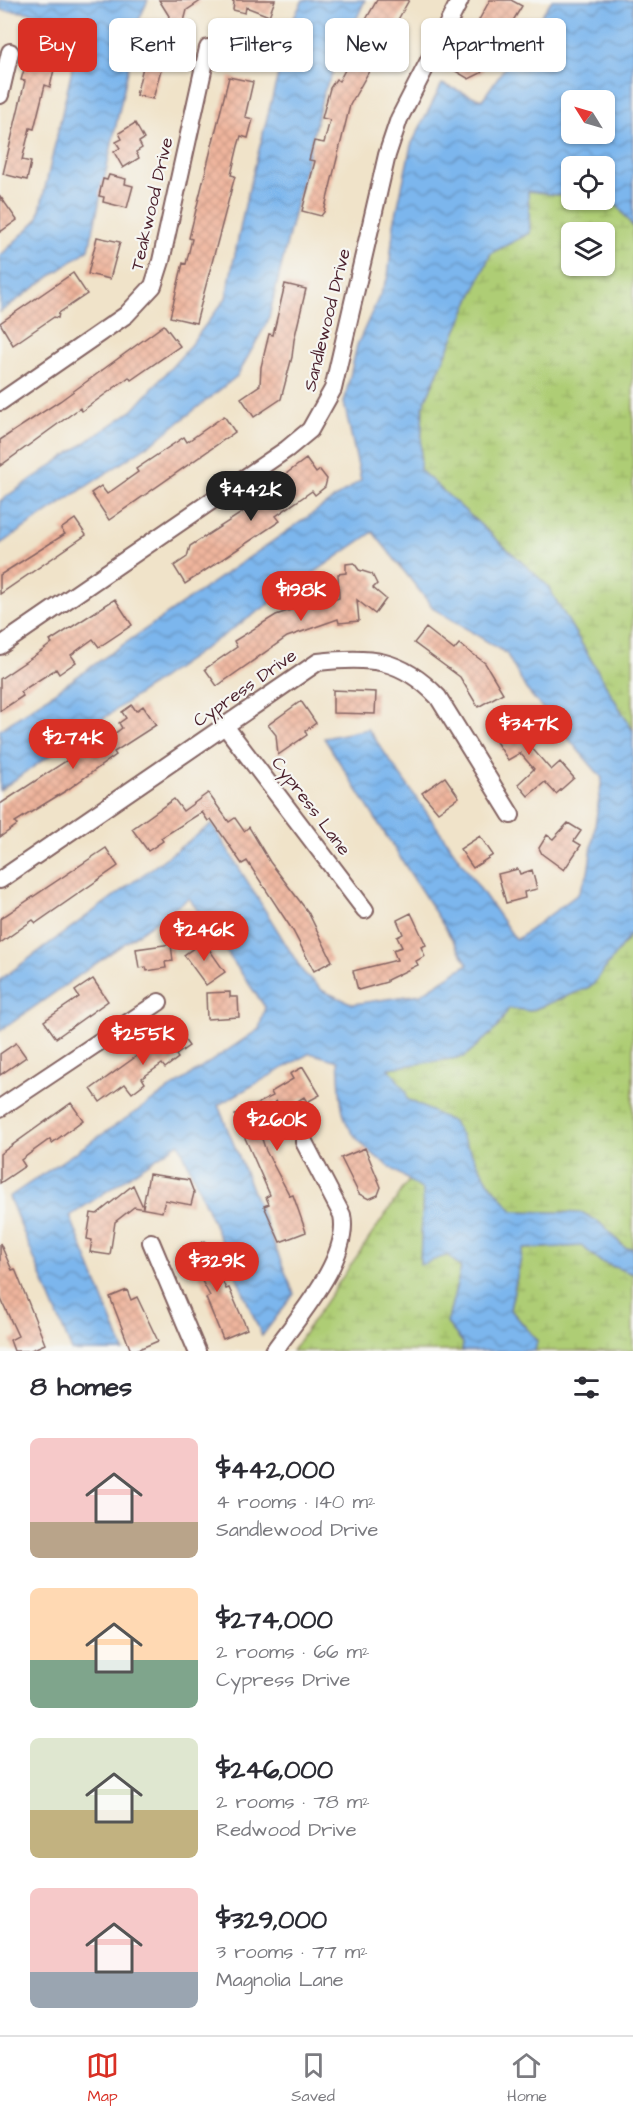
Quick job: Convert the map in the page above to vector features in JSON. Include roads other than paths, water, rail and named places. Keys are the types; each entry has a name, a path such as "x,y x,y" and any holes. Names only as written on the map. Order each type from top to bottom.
{"street":[{"name":"Sandlewood Drive","path":"0,646 287,449 310,430 333,389 387,155 399,119 460,0"},
{"name":"Teakwood Drive","path":"0,402 126,315 153,286 161,261 208,48"},
{"path":"0,95 10,52"},
{"name":"Cypress Drive","path":"0,880 318,662 344,659 391,664 409,671 438,697 511,815"},
{"name":"Cypress Lane","path":"225,726 365,910"},
{"path":"0,1108 159,1002"},
{"path":"274,1351 326,1275 340,1248 345,1228 342,1215 304,1142"},
{"path":"151,1242 197,1351"}],"water":[{"path":"0,0 148,0 140,18 109,18 109,72 128,72 89,249 0,312 0,256 38,219 71,72 97,72 97,18 0,10"},
{"path":"303,0 365,0 357,18 325,18 325,72 333,72 323,94 268,321 237,376 159,438 0,544 0,501 133,410 185,352 226,298 245,205 279,72 313,72 313,18 294,18"},
{"path":"552,0 633,0 633,227 615,205 615,156 561,156 561,196 528,191 530,233 491,253 423,406 420,470 547,585 633,731 633,931 592,986 530,1011 509,1008 497,1028 464,1057 389,1068 406,1092 407,1099 453,1122 488,1181 513,1211 583,1213 599,1222 625,1248 633,1248 633,1274 601,1262 582,1246 523,1249 510,1309 537,1341 535,1351 462,1351 463,1343 447,1323 461,1268 448,1255 420,1265 423,1190 382,1161 354,1135 343,1111 338,1061 310,1053 218,1105 294,1294 262,1336 179,1143 70,1216 124,1351 72,1351 9,1197 259,1029 265,1007 189,898 0,1031 0,980 212,824 303,972 323,991 353,1004 421,994 468,964 324,738 368,729 516,940 578,894 588,873 602,778 526,689 506,653 434,609 373,532 0,790 0,730 361,480 344,403 357,345 388,277 394,224 411,145 442,84 482,100 502,72 566,72 566,18 539,18"}]}
